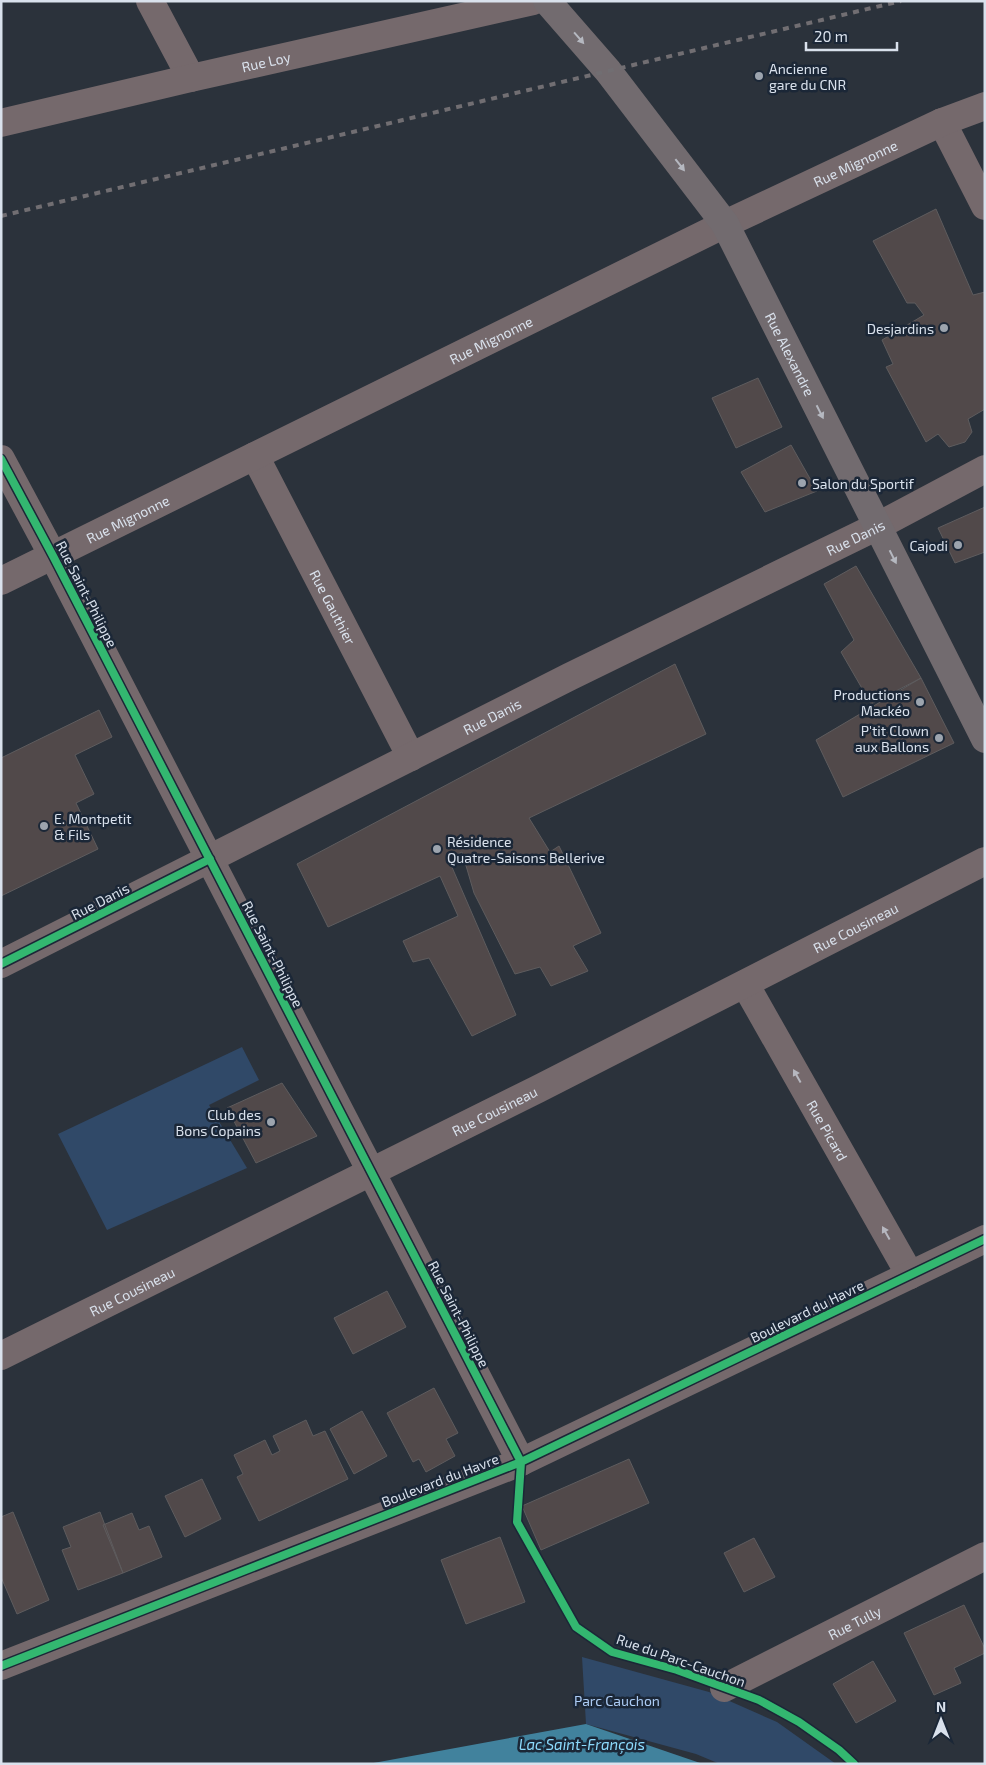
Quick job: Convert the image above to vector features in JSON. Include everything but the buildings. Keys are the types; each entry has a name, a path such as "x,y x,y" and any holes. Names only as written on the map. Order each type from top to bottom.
{"main road":[{"name":"Rue Alexandre","path":"547,1 608,71 725,224 985,739"}],"street":[{"path":"150,1 191,78"},
{"name":"Rue Loy","path":"1,123 532,1"},
{"name":"Rue Mignonne","path":"1,581 725,224 942,122 985,106"},
{"path":"942,122 985,206"},
{"name":"Rue Gauthier","path":"255,456 411,758"},
{"name":"Rue Saint-Philippe","path":"1,459 53,556 521,1462"},
{"name":"Rue Danis","path":"1,964 569,677 878,526 985,469"},
{"name":"Rue Cousineau","path":"1,1356 538,1089 985,861"},
{"name":"Rue Picard","path":"746,984 910,1275"},
{"name":"Boulevard du Havre","path":"1,1666 521,1462 985,1239"},
{"name":"Rue Tully","path":"724,1688 985,1556"}],"green space":[{"path":"242,1047 259,1080 209,1105 247,1168 107,1230 58,1134"},
{"name":"Parc Cauchon","path":"582,1657 709,1692 777,1722 836,1764 720,1764 696,1754 586,1724"}],"water":[{"name":"Lac Saint-François","path":"586,1724 703,1764 368,1764"}],"railway":[{"path":"1,216 901,1"}],"cycle path":[{"path":"1,459 53,556 521,1462"},
{"path":"1,964 210,859"},
{"path":"1,1666 521,1462 985,1239"},
{"name":"Rue du Parc-Cauchon","path":"521,1462 517,1522 576,1627 612,1652 677,1670 759,1700 799,1722 839,1750 854,1764"}],"place":[{"name":"Ancienne gare du CNR","path":"759,76"},
{"name":"Desjardins","path":"944,328"},
{"name":"Salon du Sportif","path":"802,483"},
{"name":"Cajodi","path":"958,545"},
{"name":"Productions Mackéo","path":"920,702"},
{"name":"P'tit Clown aux Ballons","path":"939,738"},
{"name":"E. Montpetit & Fils","path":"44,826"},
{"name":"Résidence Quatre-Saisons Bellerive","path":"437,849"},
{"name":"Club des Bons Copains","path":"271,1122"}]}
